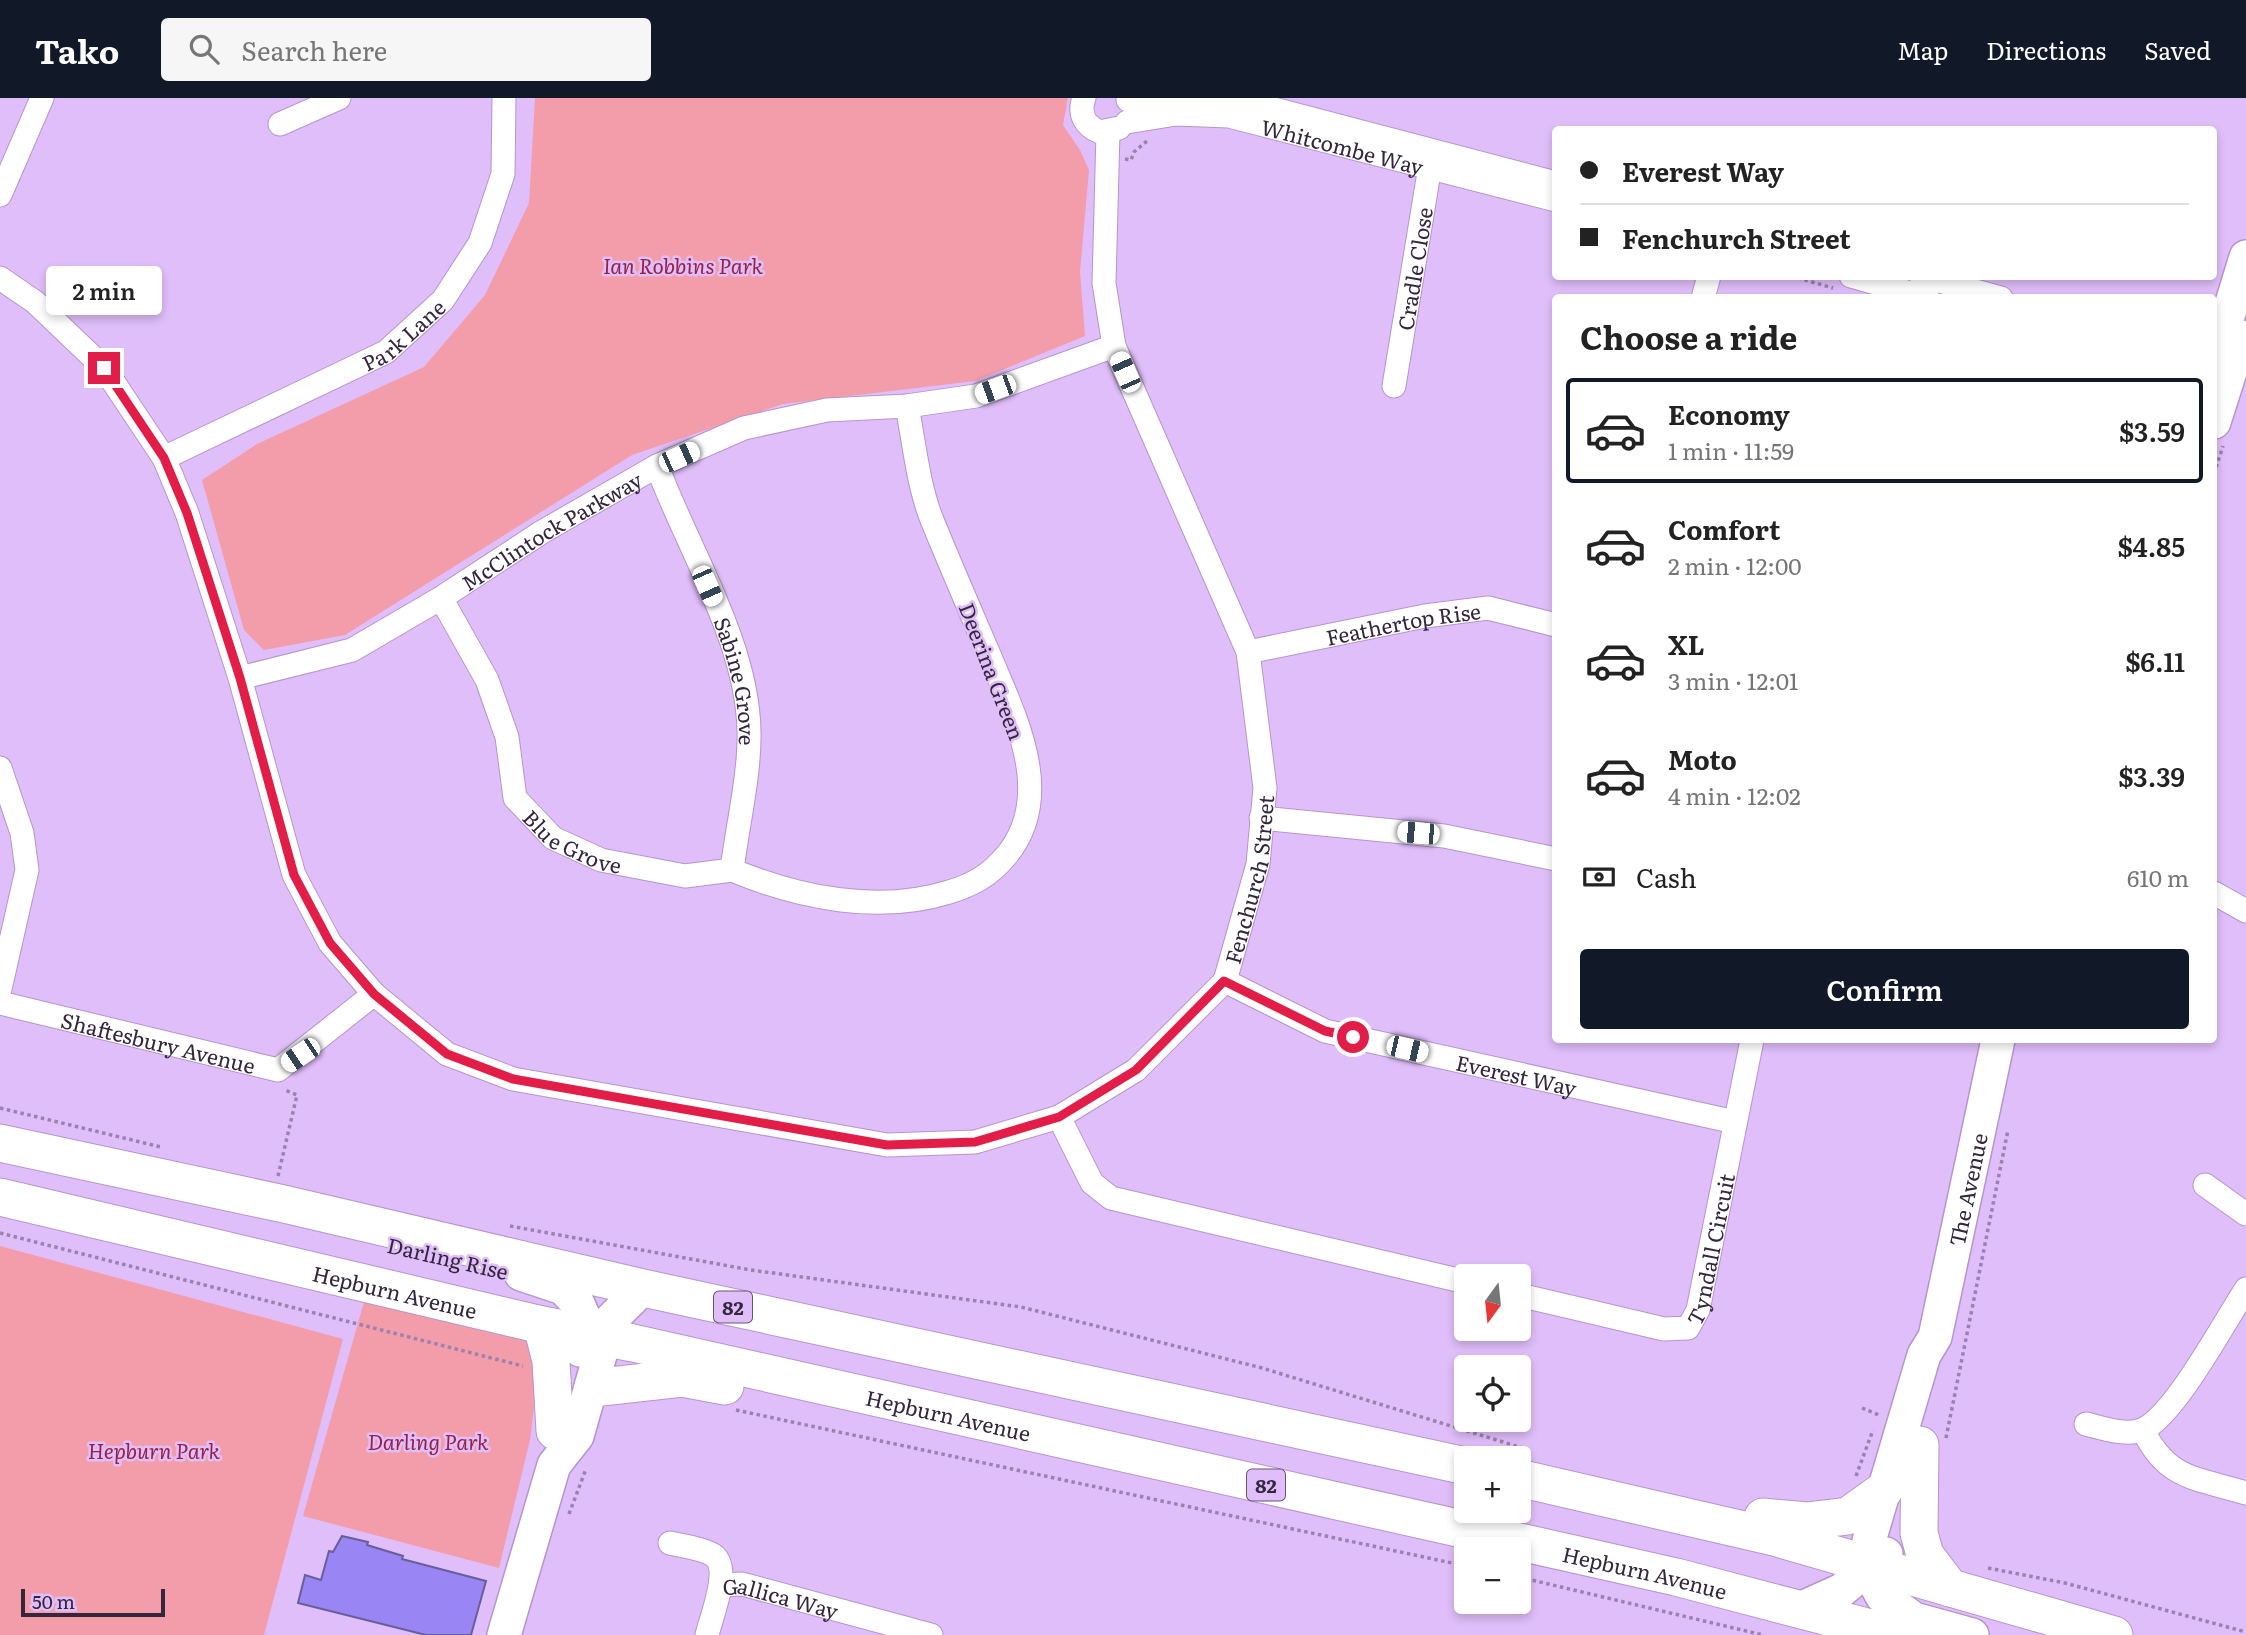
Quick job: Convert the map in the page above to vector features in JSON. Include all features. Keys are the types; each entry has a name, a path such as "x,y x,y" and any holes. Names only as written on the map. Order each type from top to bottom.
{"main road":[{"name":"82","path":"0,1143 281,1190 643,1288 1454,1463"},
{"name":"Hepburn Avenue","path":"0,1197 541,1325 593,1334 1676,1577 1897,1635"},
{"path":"541,1325 551,1361 554,1448"},
{"path":"593,1388 682,1378 891,1414 934,1412"},
{"path":"1932,1446 1919,1533 1925,1555 1950,1588"},
{"path":"1535,1471 1637,1485 1754,1516 1807,1521 1843,1511 1884,1490"},
{"path":"1535,1471 2114,1635"}],"street":[{"path":"0,195 42,98"},
{"path":"280,124 339,98"},
{"name":"Park Lane","path":"164,458 386,352 443,300 480,243 503,174 504,98"},
{"path":"1084,98 1081,110 1087,125 1100,132 1123,113"},
{"name":"Fenchurch Street","path":"0,278 35,302 104,368 164,458 187,513 240,678 294,875 330,943 374,994 447,1054 513,1079 887,1145 975,1142 1059,1117 1136,1070 1224,981 1258,864 1265,788 1248,652 1114,346 1104,284 1107,157 1123,113"},
{"name":"Whitcombe Way","path":"1123,113 1229,116 1431,160 1552,182"},
{"name":"Whitcombe Way","path":"1431,160 1552,199"},
{"name":"Cradle Close","path":"1394,386 1431,160"},
{"path":"2217,393 2220,364 2246,257"},
{"path":"1936,280 1986,294"},
{"path":"1848,284 1905,294"},
{"path":"2220,364 2246,321"},
{"name":"McClintock Parkway","path":"240,678 352,650 441,598 541,532 657,466 744,428 827,410 907,406 976,396 1114,346"},
{"name":"Deerina Green","path":"732,870 766,884 860,902 895,904 924,900 974,885 997,867 1022,837 1030,806 1029,769 1014,716 930,516 907,406"},
{"name":"Sabine Grove","path":"657,466 676,518 737,653 749,732 732,870"},
{"name":"Blue Grove","path":"441,598 486,680 507,737 515,798 552,838 601,860 685,876 732,870"},
{"name":"Feathertop Rise","path":"1248,652 1425,616 1489,608 1552,624"},
{"path":"0,768 22,833 27,870 0,989"},
{"path":"1261,818 1444,836 1552,858"},
{"path":"2217,895 2246,911"},
{"name":"Everest Way","path":"1224,981 1325,1031 1734,1122"},
{"name":"Shaftesbury Avenue","path":"0,1003 278,1070 374,994"},
{"name":"Tyndall Circuit","path":"1531,1298 1664,1329 1688,1328 1698,1310 1751,1043"},
{"name":"The Avenue","path":"1972,1635 1914,1619 1882,1596 1874,1581 1869,1541 1924,1354 1935,1337 1997,1043"},
{"path":"1059,1117 1092,1183 1111,1198 1454,1279"},
{"path":"2205,1185 2246,1214"},
{"name":"Darling Rise","path":"281,1190 298,1218 340,1233 536,1277 563,1288 578,1304 600,1355 593,1388 577,1436 554,1448"},
{"name":"Darling Rise","path":"504,1635 580,1351 593,1334 643,1288"},
{"path":"2086,1424 2115,1431 2143,1430 2168,1410 2246,1289"},
{"name":"The Avenue","path":"1800,1609 1842,1590 1890,1551 1932,1446 1942,1370 1935,1337"},
{"path":"2143,1430 2160,1460 2175,1471 2246,1493"},
{"path":"670,1543 714,1555 721,1566 721,1585"},
{"name":"Gallica Way","path":"707,1635 721,1585 742,1584 928,1635"}],"path":[{"path":"1107,157 1131,159 1143,143 1151,139"},
{"path":"1820,280 1848,284"},
{"path":"281,1190 297,1095 284,1089"},
{"path":"1932,1446 2010,1121"},
{"path":"712,1263 1021,1307 1262,1368 1472,1435 1535,1471"},
{"path":"1843,1511 1884,1402"},
{"path":"1862,1408 1879,1415"},
{"path":"564,1526 587,1465"},
{"path":"1984,1567 2066,1583 2246,1632"},
{"path":"1531,1580 1763,1635"}],"green space":[{"name":"Ian Robbins Park","path":"535,98 1068,98 1063,125 1080,150 1089,170 1080,272 1085,336 975,381 783,404 632,455 345,635 264,650 244,630 202,480 257,444 424,367 485,295 529,203"},
{"name":"Hepburn Park","path":"0,1246 343,1339 264,1635 0,1635"},
{"name":"Darling Park","path":"364,1302 531,1340 538,1375 530,1440 499,1568 303,1516"}],"building":[{"path":"342,1536 368,1542 367,1545 403,1556 402,1559 486,1581 471,1635 426,1635 298,1603 305,1575 321,1580 329,1551 333,1552"}],"route":[{"path":"104,368 164,458 187,513 240,678 294,875 330,943 374,994 447,1054 513,1079 887,1145 975,1142 1059,1117 1136,1070 1224,981 1325,1031 1353,1037"}]}
